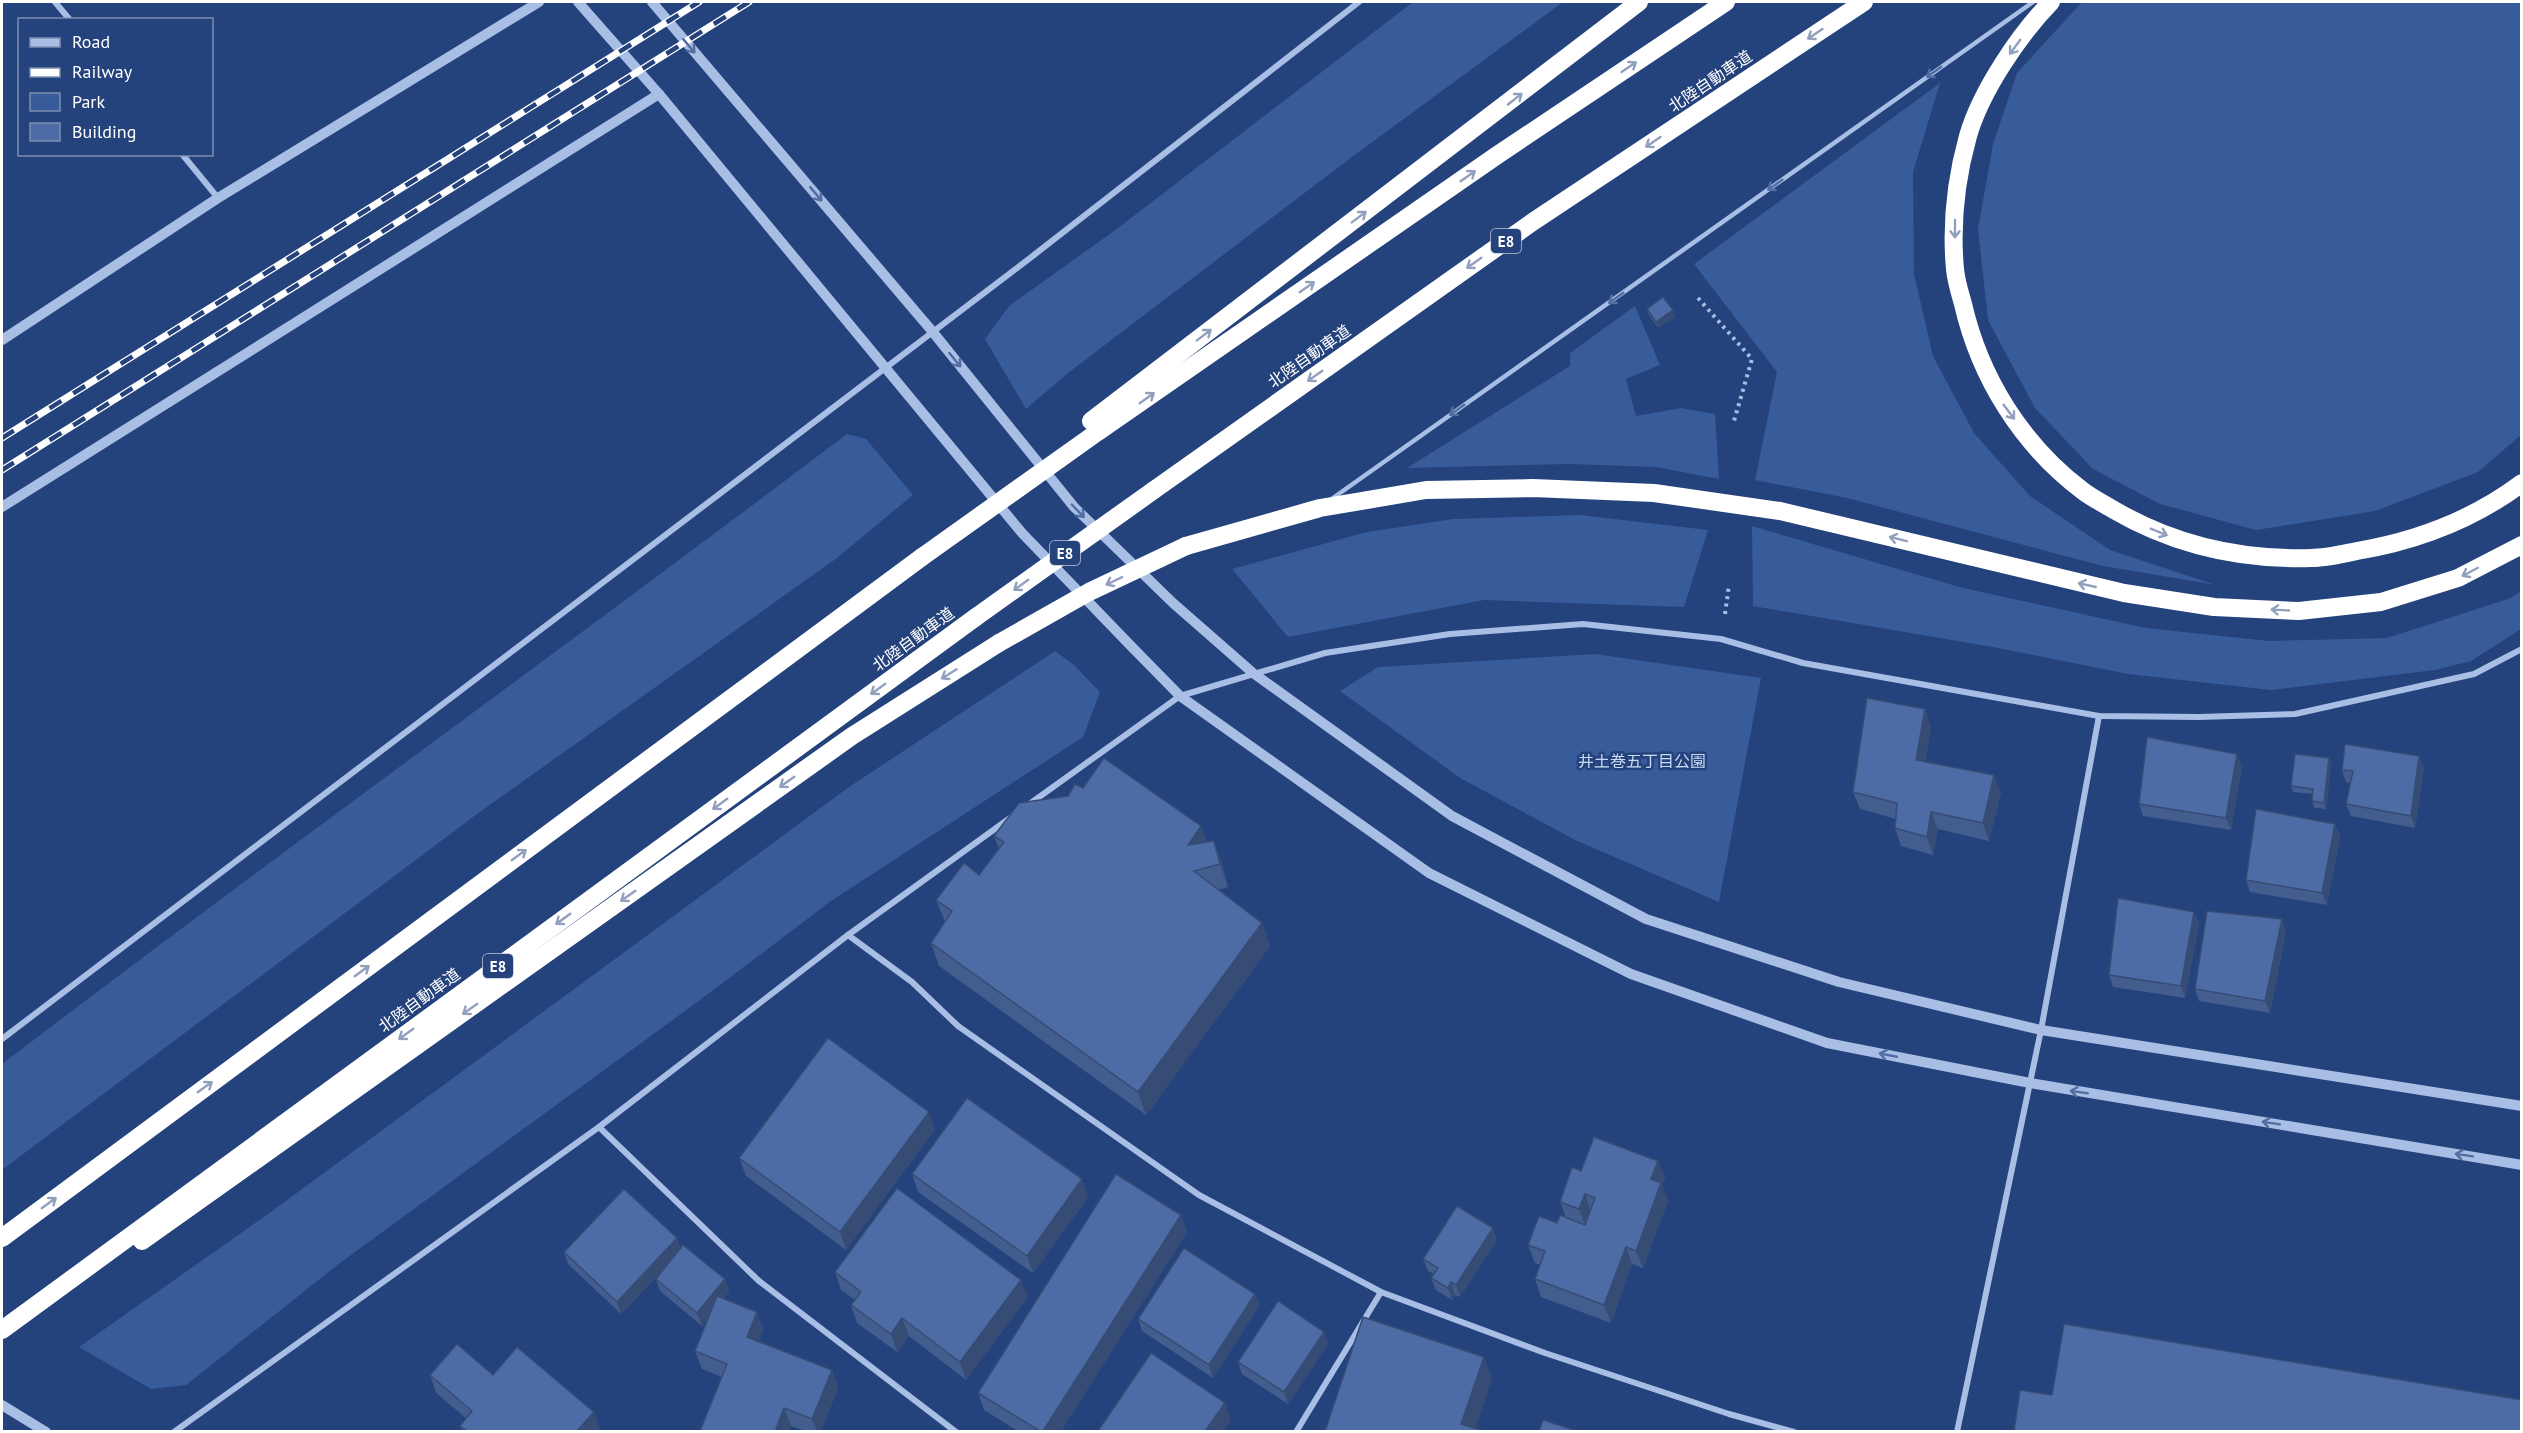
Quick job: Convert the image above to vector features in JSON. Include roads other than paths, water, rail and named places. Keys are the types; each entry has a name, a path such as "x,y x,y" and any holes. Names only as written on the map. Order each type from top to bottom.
{"highway":[{"path":"2,1238 922,557 1095,426 1639,2"},
{"path":"1095,426 1726,2"},
{"name":"北陸自動車道","path":"2,1330 976,617 1154,490 1534,221 1864,2"},
{"path":"2051,2 2036,18 1996,74 1968,134 1955,203 1955,270 1970,336 1998,396 2037,450 2083,492 2137,524 2186,544 2247,556 2313,558 2376,548 2440,530 2502,498 2522,483"},
{"path":"21,1316 154,1233 852,736 999,643 1089,592 1186,546 1320,508 1426,490 1533,488 1654,493 1779,511 2124,593 2214,607 2300,611 2381,602 2458,579 2522,545"}],"street":[{"path":"55,2 68,18"},
{"path":"2,340 218,198 539,2"},
{"path":"579,2 659,94 1022,534 1180,696 1429,873 1631,974 1827,1043 2030,1083 2522,1165"},
{"path":"652,2 932,331 1074,507 1173,603 1253,673 1452,816 1646,918 1839,982 2041,1030 2522,1106"},
{"path":"2,1039 883,367 1034,255 1359,2"},
{"path":"2,507 659,94"},
{"path":"184,156 218,198"},
{"path":"174,1431 599,1127 848,935 1180,696 1325,652 1428,637 1583,624 1721,639 1803,663 2099,716 2199,717 2295,714 2475,674 2522,649"},
{"path":"1956,1431 2041,1030 2099,716"},
{"path":"848,935 912,982 958,1026 1199,1195 1380,1292 1545,1353 1729,1414 1794,1431"},
{"path":"599,1127 759,1281 956,1431"},
{"path":"1296,1431 1380,1292"},
{"path":"2,1406 46,1431"}],"lane":[{"path":"1320,508 2033,2"}],"railway":[{"path":"2,438 699,2"},
{"path":"2,470 749,2"}],"park label":[{"name":"井土巻五丁目公園","path":"1642,761"}]}
